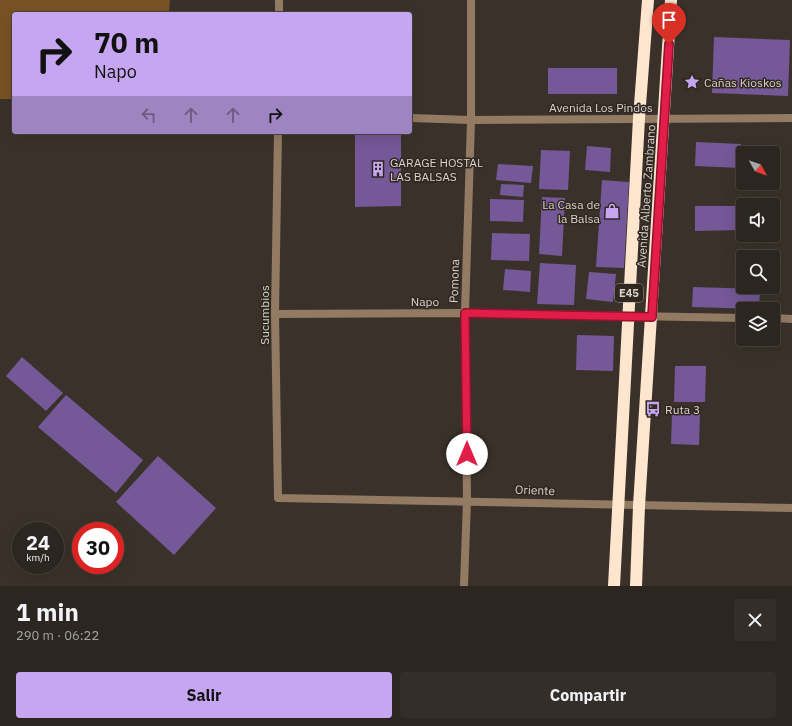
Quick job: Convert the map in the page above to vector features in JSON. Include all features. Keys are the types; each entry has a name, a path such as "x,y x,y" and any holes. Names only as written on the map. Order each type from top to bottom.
{"highway":[{"name":"Avenida Alberto Zambrano","path":"614,586 617,504 639,118 648,0"},
{"name":"Avenida Alberto Zambrano","path":"636,586 639,506 665,118 671,0"}],"street":[{"path":"279,0 279,12"},
{"name":"Pomona","path":"464,586 467,500 465,313 471,120 471,0"},
{"name":"Avenida Los Pindos","path":"412,118 471,120 792,118"},
{"name":"Sucumbios","path":"278,134 275,314 278,498"},
{"name":"Napo","path":"275,314 465,313 736,318"},
{"path":"780,318 792,319"},
{"name":"Oriente","path":"278,498 467,500 617,504 639,506 792,508"}],"shaded area":[{"path":"0,0 170,0 169,12 12,12 12,99 0,99"}],"building":[{"path":"714,37 790,40 788,96 712,93"},
{"path":"548,68 617,68 617,94 548,94"},
{"name":"GARAGE HOSTAL LAS BALSAS","path":"355,134 401,134 401,206 355,207"},
{"path":"696,142 741,144 741,146 736,146 736,168 695,166"},
{"path":"587,146 611,148 610,172 585,170"},
{"path":"541,150 570,151 568,190 539,189"},
{"path":"498,164 533,166 531,183 496,180"},
{"path":"602,180 629,182 624,268 596,267"},
{"path":"501,184 524,185 523,197 500,195"},
{"path":"542,197 565,198 562,256 539,254"},
{"path":"490,199 524,200 523,222 490,221"},
{"path":"695,206 736,206 736,230 695,231"},
{"path":"492,233 530,234 529,261 491,260"},
{"path":"540,263 576,265 574,305 537,304"},
{"path":"505,269 531,271 530,292 503,290"},
{"path":"589,272 616,274 613,302 586,299"},
{"path":"693,287 736,288 736,294 760,294 759,302 736,302 736,308 692,307"},
{"path":"577,335 614,336 613,371 576,370"},
{"path":"22,357 63,393 46,411 6,376"},
{"path":"675,366 706,366 705,402 674,402"},
{"path":"66,395 143,460 116,493 38,427"},
{"path":"672,414 700,414 699,445 671,444"},
{"path":"158,456 216,508 174,555 116,502"}],"place":[{"name":"Cañas Kioskos","path":"692,82"},
{"name":"GARAGE HOSTAL LAS BALSAS","path":"378,169"},
{"name":"La Casa de la Balsa","path":"612,211"},
{"name":"Ruta 3","path":"653,409"}],"route":[{"path":"467,454 465,313 652,317 669,44"}]}
